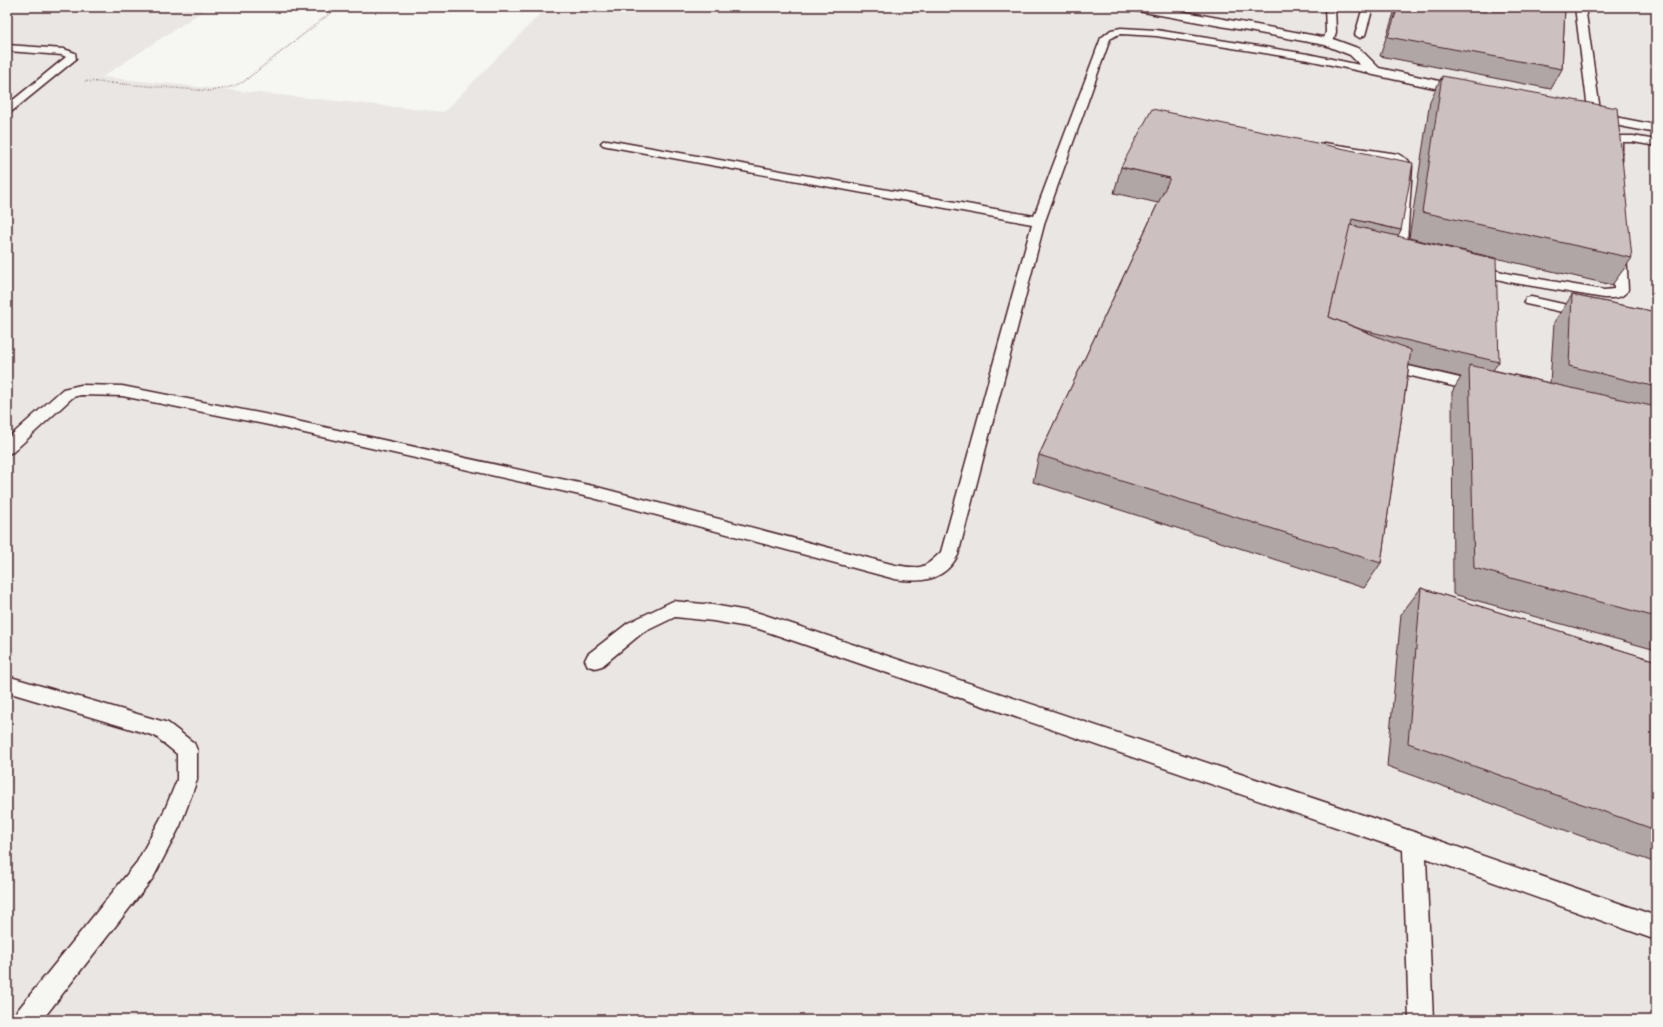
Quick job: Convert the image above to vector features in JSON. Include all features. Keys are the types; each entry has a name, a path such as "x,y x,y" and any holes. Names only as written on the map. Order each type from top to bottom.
{"street":[{"path":"1138,7 1328,42 1355,52 1374,71 1482,95"},
{"path":"1580,114 1656,129"}],"lane":[{"path":"1328,42 1331,32 1330,7"},
{"path":"1360,35 1368,7"},
{"path":"1580,7 1595,117"},
{"path":"7,448 68,393 81,390 122,390 269,420 593,492 896,572 913,575 934,571 949,555 1039,221 1106,38 1114,32 1129,30 1156,33 1308,57 1374,71"},
{"path":"7,48 64,52 71,54 71,59 7,110"},
{"path":"1617,174 1616,143 1620,139 1633,139 1656,143"},
{"path":"607,143 1039,221"},
{"path":"1312,144 1398,158 1404,162 1406,166 1401,242 1404,247 1413,252 1428,256"},
{"path":"1465,266 1509,278 1604,294 1616,294 1621,290 1619,236"},
{"path":"1531,301 1597,316"},
{"path":"1396,368 1496,392"},
{"path":"595,660 635,628 673,609 713,613 759,621 1414,843 1656,928"},
{"path":"7,684 161,729 187,750 187,780 172,819 145,870 26,1020"},
{"path":"1414,843 1421,1020"}],"path":[{"path":"47,78 211,91 231,87 243,82 338,7"}],"shaded area":[{"path":"7,7 209,7 102,77 444,112 547,7 1656,7 1656,1020 7,1020"}],"building":[{"path":"1398,7 1565,7 1562,69 1388,37"},
{"path":"1442,76 1617,108 1632,258 1422,212"},
{"path":"1152,109 1413,163 1401,230 1352,219 1329,317 1411,350 1381,563 1039,455 1170,178 1121,167"},
{"path":"1350,225 1496,259 1499,362 1363,330 1329,317"},
{"path":"1572,295 1656,312 1656,387 1569,366"},
{"path":"1469,365 1656,407 1656,617 1474,568"},
{"path":"1421,588 1656,661 1656,830 1408,743"}]}
